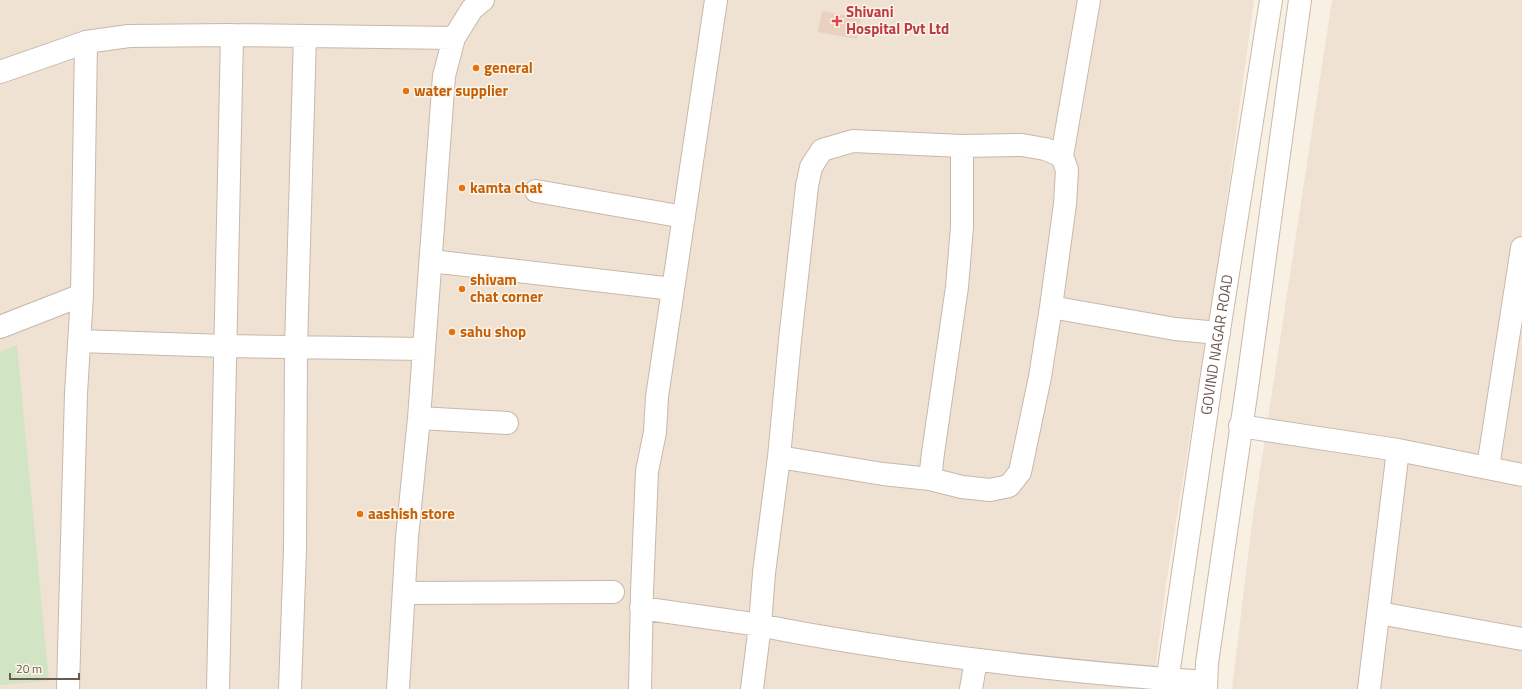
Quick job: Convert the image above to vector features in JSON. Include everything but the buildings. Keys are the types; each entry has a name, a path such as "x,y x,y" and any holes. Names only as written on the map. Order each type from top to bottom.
{"street":[{"path":"398,689 407,537 419,418 444,76 454,38 472,10 484,0"},
{"path":"640,689 641,608 647,471 655,432 657,397 716,0"},
{"path":"779,457 883,474 930,479 962,487 990,490 1009,486 1020,472 1040,377 1051,307 1067,170 1062,156 1089,0"},
{"name":"GOVIND NAGAR ROAD","path":"1166,684 1218,334 1271,0"},
{"path":"641,608 760,625 812,636 976,660 1166,684 1206,685 1207,662 1240,426 1248,381 1300,0"},
{"path":"0,72 86,42 129,36 232,35 454,38"},
{"path":"218,689 232,35"},
{"path":"290,689 295,551 296,347 305,36"},
{"path":"68,689 76,393 82,295 86,42"},
{"path":"752,689 760,625 764,573 779,457 807,186 811,167 822,150 853,141 962,146 1022,145 1045,149 1062,156"},
{"path":"930,479 957,287 962,227 962,146"},
{"path":"536,191 684,217"},
{"path":"1488,467 1522,248"},
{"path":"431,261 673,289"},
{"path":"0,327 82,295"},
{"path":"1051,307 1174,329 1218,334"},
{"path":"79,341 225,346 424,349"},
{"path":"419,418 507,423"},
{"path":"1240,426 1398,450 1522,475"},
{"path":"1369,689 1398,450"},
{"path":"404,593 613,592"},
{"path":"1378,613 1522,638"},
{"path":"971,689 976,660"}],"shaded area":[{"path":"0,0 1254,0 1219,257 1166,584 1153,689 0,689"},
{"path":"1332,0 1522,0 1522,689 1232,689 1252,523"}],"green space":[{"path":"17,345 49,681 0,685 0,352"}],"place":[{"name":"Shivani Hospital Pvt Ltd","path":"837,21"},
{"name":"general","path":"476,68"},
{"name":"water supplier","path":"406,91"},
{"name":"kamta chat","path":"462,188"},
{"name":"shivam chat corner","path":"462,289"},
{"name":"sahu shop","path":"452,332"},
{"name":"aashish store","path":"360,514"}]}
